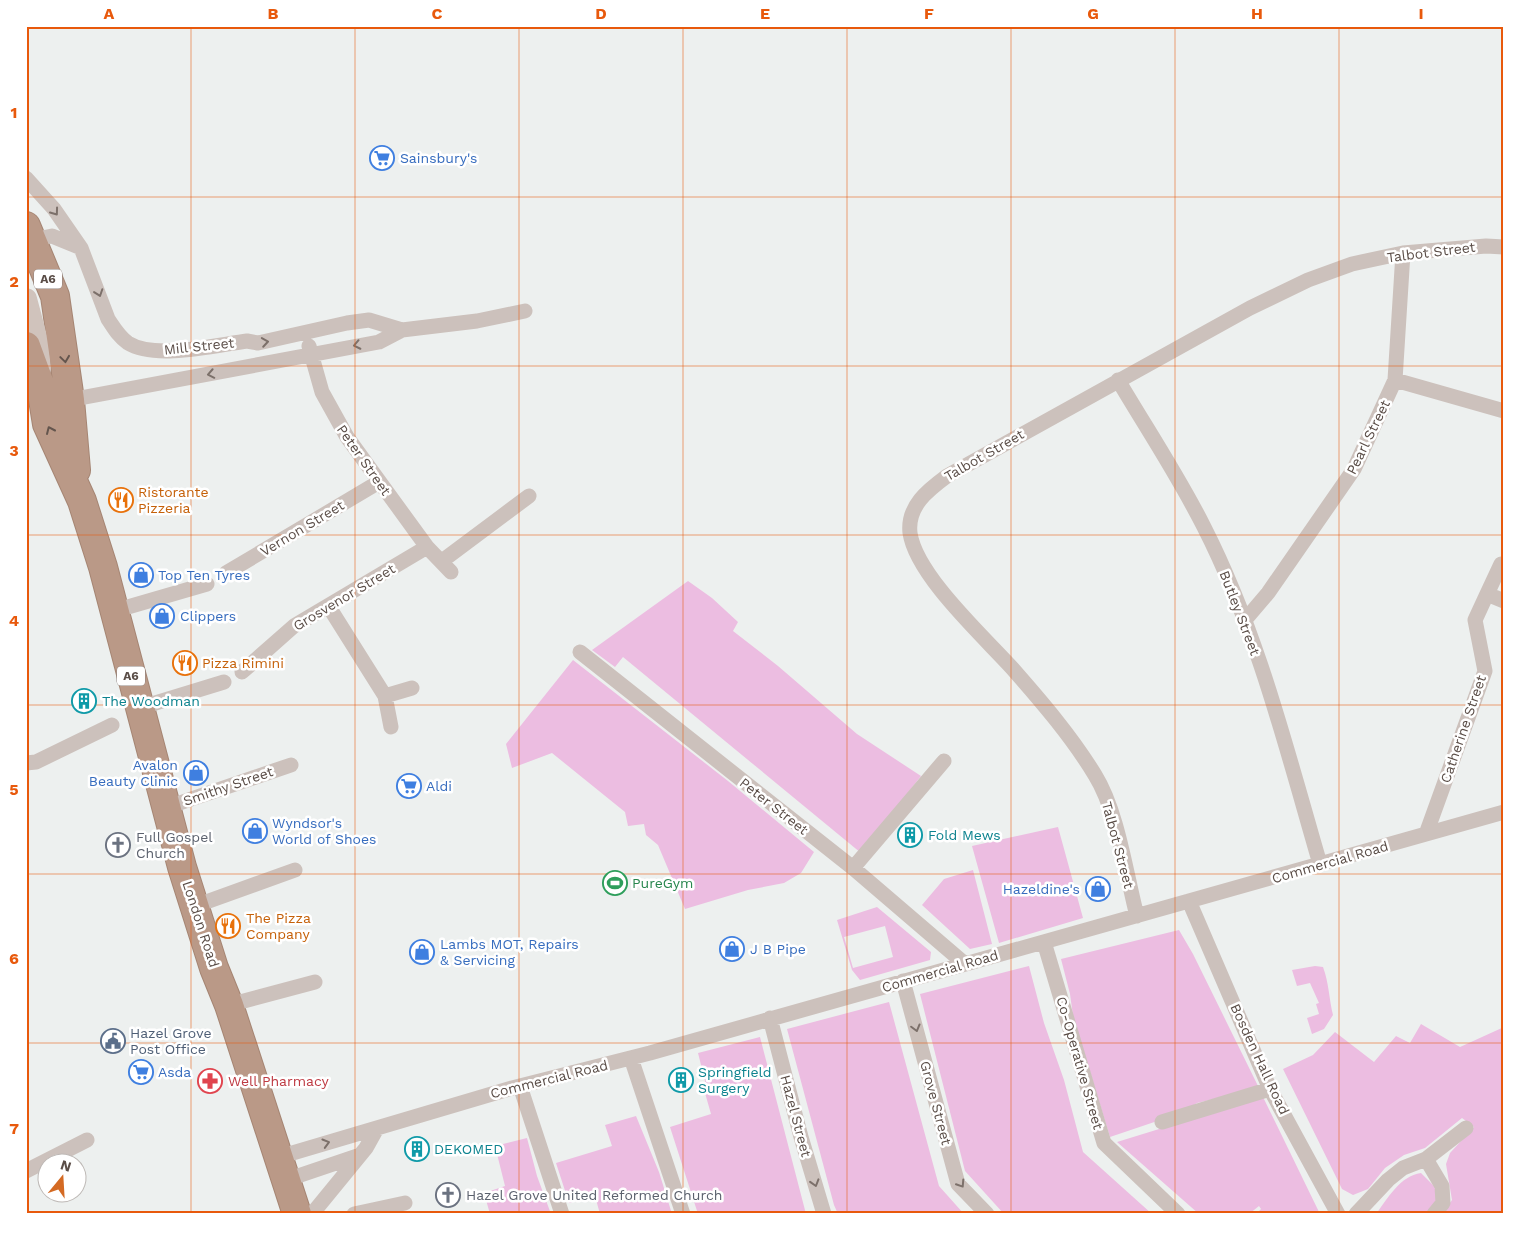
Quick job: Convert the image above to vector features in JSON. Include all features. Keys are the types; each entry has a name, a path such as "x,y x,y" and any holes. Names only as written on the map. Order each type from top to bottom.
{"highway":[{"name":"A6","path":"28,236 55,296 52,397"},
{"name":"A6","path":"26,346 52,397"},
{"name":"London Road","path":"52,397 114,611 165,808 214,968 230,1005 297,1214"}],"street":[{"name":"Mill Street","path":"26,178 48,202 81,248 108,319 121,337 136,347 163,351 246,341 258,344 369,320 402,330"},
{"path":"28,236 52,236 81,248"},
{"name":"Talbot Street","path":"1137,916 1110,808 1096,776 1056,720 1012,668 954,606 929,572 915,549 910,532 913,511 924,493 947,476 1250,308 1308,280 1352,264 1403,253 1486,246 1504,247"},
{"name":"Pearl Street","path":"1245,620 1268,593 1354,469 1395,380 1403,253"},
{"name":"A6","path":"26,299 52,397"},
{"name":"Mill Street","path":"52,397 310,355 379,342 402,330 477,321 525,311"},
{"name":"Peter Street","path":"306,333 310,355 322,392 337,421 427,547 446,566 529,496"},
{"name":"Butley Street","path":"1118,380 1204,528 1245,620 1274,708 1320,864"},
{"path":"1395,380 1504,411"},
{"name":"Vernon Street","path":"226,573 379,482"},
{"name":"Grosvenor Street","path":"242,672 294,626 329,607 427,547"},
{"name":"Catherine Street","path":"1426,834 1485,671 1476,620 1501,564"},
{"path":"114,611 207,584"},
{"path":"1486,594 1504,601"},
{"path":"329,607 385,696 391,727"},
{"name":"Peter Street","path":"580,652 853,868 965,964"},
{"path":"139,708 224,682"},
{"path":"385,696 412,688"},
{"path":"26,763 36,762 112,724"},
{"path":"853,868 944,761"},
{"name":"Smithy Street","path":"165,808 292,765"},
{"name":"Commercial Road","path":"283,1169 376,1130 428,1112 631,1058 1504,812"},
{"path":"195,906 295,870"},
{"name":"Bosden Hall Road","path":"1189,901 1270,1089 1338,1214"},
{"name":"Co-Operative Street","path":"1044,942 1104,1143 1178,1214"},
{"name":"Grove Street","path":"904,981 958,1184 988,1214"},
{"path":"230,1005 315,982"},
{"name":"Hazel Street","path":"770,1018 801,1137 824,1214"},
{"path":"631,1058 683,1214"},
{"path":"520,1086 562,1214"},
{"path":"1162,1122 1270,1089"},
{"path":"1356,1214 1388,1180 1403,1168 1426,1159 1466,1128"},
{"path":"312,1214 359,1156 376,1130"},
{"path":"26,1172 87,1140"},
{"path":"283,1169 359,1156"},
{"path":"1426,1159 1442,1186 1443,1203 1434,1214"},
{"path":"354,1214 405,1203"}],"shaded area":[{"path":"688,581 712,598 738,622 733,631 778,666 857,734 921,776 861,853 623,657 615,667 592,650"},
{"path":"573,660 728,781 814,852 801,873 784,883 748,890 685,909 658,845 646,835 644,824 628,826 625,812 552,753 512,768 506,744"},
{"path":"1058,827 1083,918 999,943 972,846"},
{"path":"973,870 992,944 970,949 922,905 944,879"},
{"path":"877,907 931,952 930,960 860,980 852,970 837,920","holes":["885,926 893,957 853,968 844,937"]},
{"path":"1179,930 1193,954 1259,1088 1197,1103 1181,1113 1110,1137 1073,1016 1070,994 1061,959"},
{"path":"1029,966 1044,1023 1064,1080 1083,1152 1152,1214 1004,1214 965,1171 920,994"},
{"path":"1315,966 1323,967 1333,1015 1324,1029 1312,1034 1307,1018 1319,1014 1316,1004 1319,1003 1310,983 1297,986 1292,970"},
{"path":"889,1002 939,1186 964,1214 838,1214 834,1205 787,1029"},
{"path":"1421,1024 1460,1047 1504,1027 1504,1214 1442,1214 1452,1200 1446,1164 1450,1153 1474,1127 1462,1118 1425,1148 1404,1155 1385,1168 1368,1189 1353,1195 1342,1189 1283,1069 1313,1055 1335,1032 1374,1062 1396,1036 1410,1043"},
{"path":"760,1037 806,1214 698,1214 670,1127 711,1114 703,1086 706,1085 698,1053"},
{"path":"1263,1097 1320,1214 1256,1214 1261,1209 1259,1206 1249,1214 1199,1214 1117,1142"},
{"path":"636,1116 659,1172 672,1214 600,1214 595,1196 569,1203 556,1163 612,1146 605,1125"},
{"path":"527,1138 537,1176 551,1214 490,1214 484,1193 505,1186 495,1146"},
{"path":"1421,1173 1436,1188 1437,1202 1427,1214 1376,1214 1401,1183 1407,1178"}],"place":[{"name":"Sainsbury's","path":"382,158"},
{"name":"Ristorante Pizzeria","path":"121,500"},
{"name":"Top Ten Tyres","path":"141,575"},
{"name":"Clippers","path":"162,616"},
{"name":"Pizza Rimini","path":"185,663"},
{"name":"The Woodman","path":"84,701"},
{"name":"Avalon Beauty Clinic","path":"196,773"},
{"name":"Aldi","path":"409,786"},
{"name":"Wyndsor's World of Shoes","path":"255,831"},
{"name":"Fold Mews","path":"910,835"},
{"name":"Full Gospel Church","path":"118,845"},
{"name":"PureGym","path":"615,883"},
{"name":"Hazeldine's","path":"1098,889"},
{"name":"The Pizza Company","path":"228,926"},
{"name":"J B Pipe","path":"732,949"},
{"name":"Lambs MOT, Repairs & Servicing","path":"422,952"},
{"name":"Hazel Grove Post Office","path":"113,1041"},
{"name":"Asda","path":"141,1072"},
{"name":"Springfield Surgery","path":"681,1080"},
{"name":"Well Pharmacy","path":"210,1081"},
{"name":"DEKOMED","path":"417,1149"},
{"name":"Hazel Grove United Reformed Church","path":"448,1195"}]}
